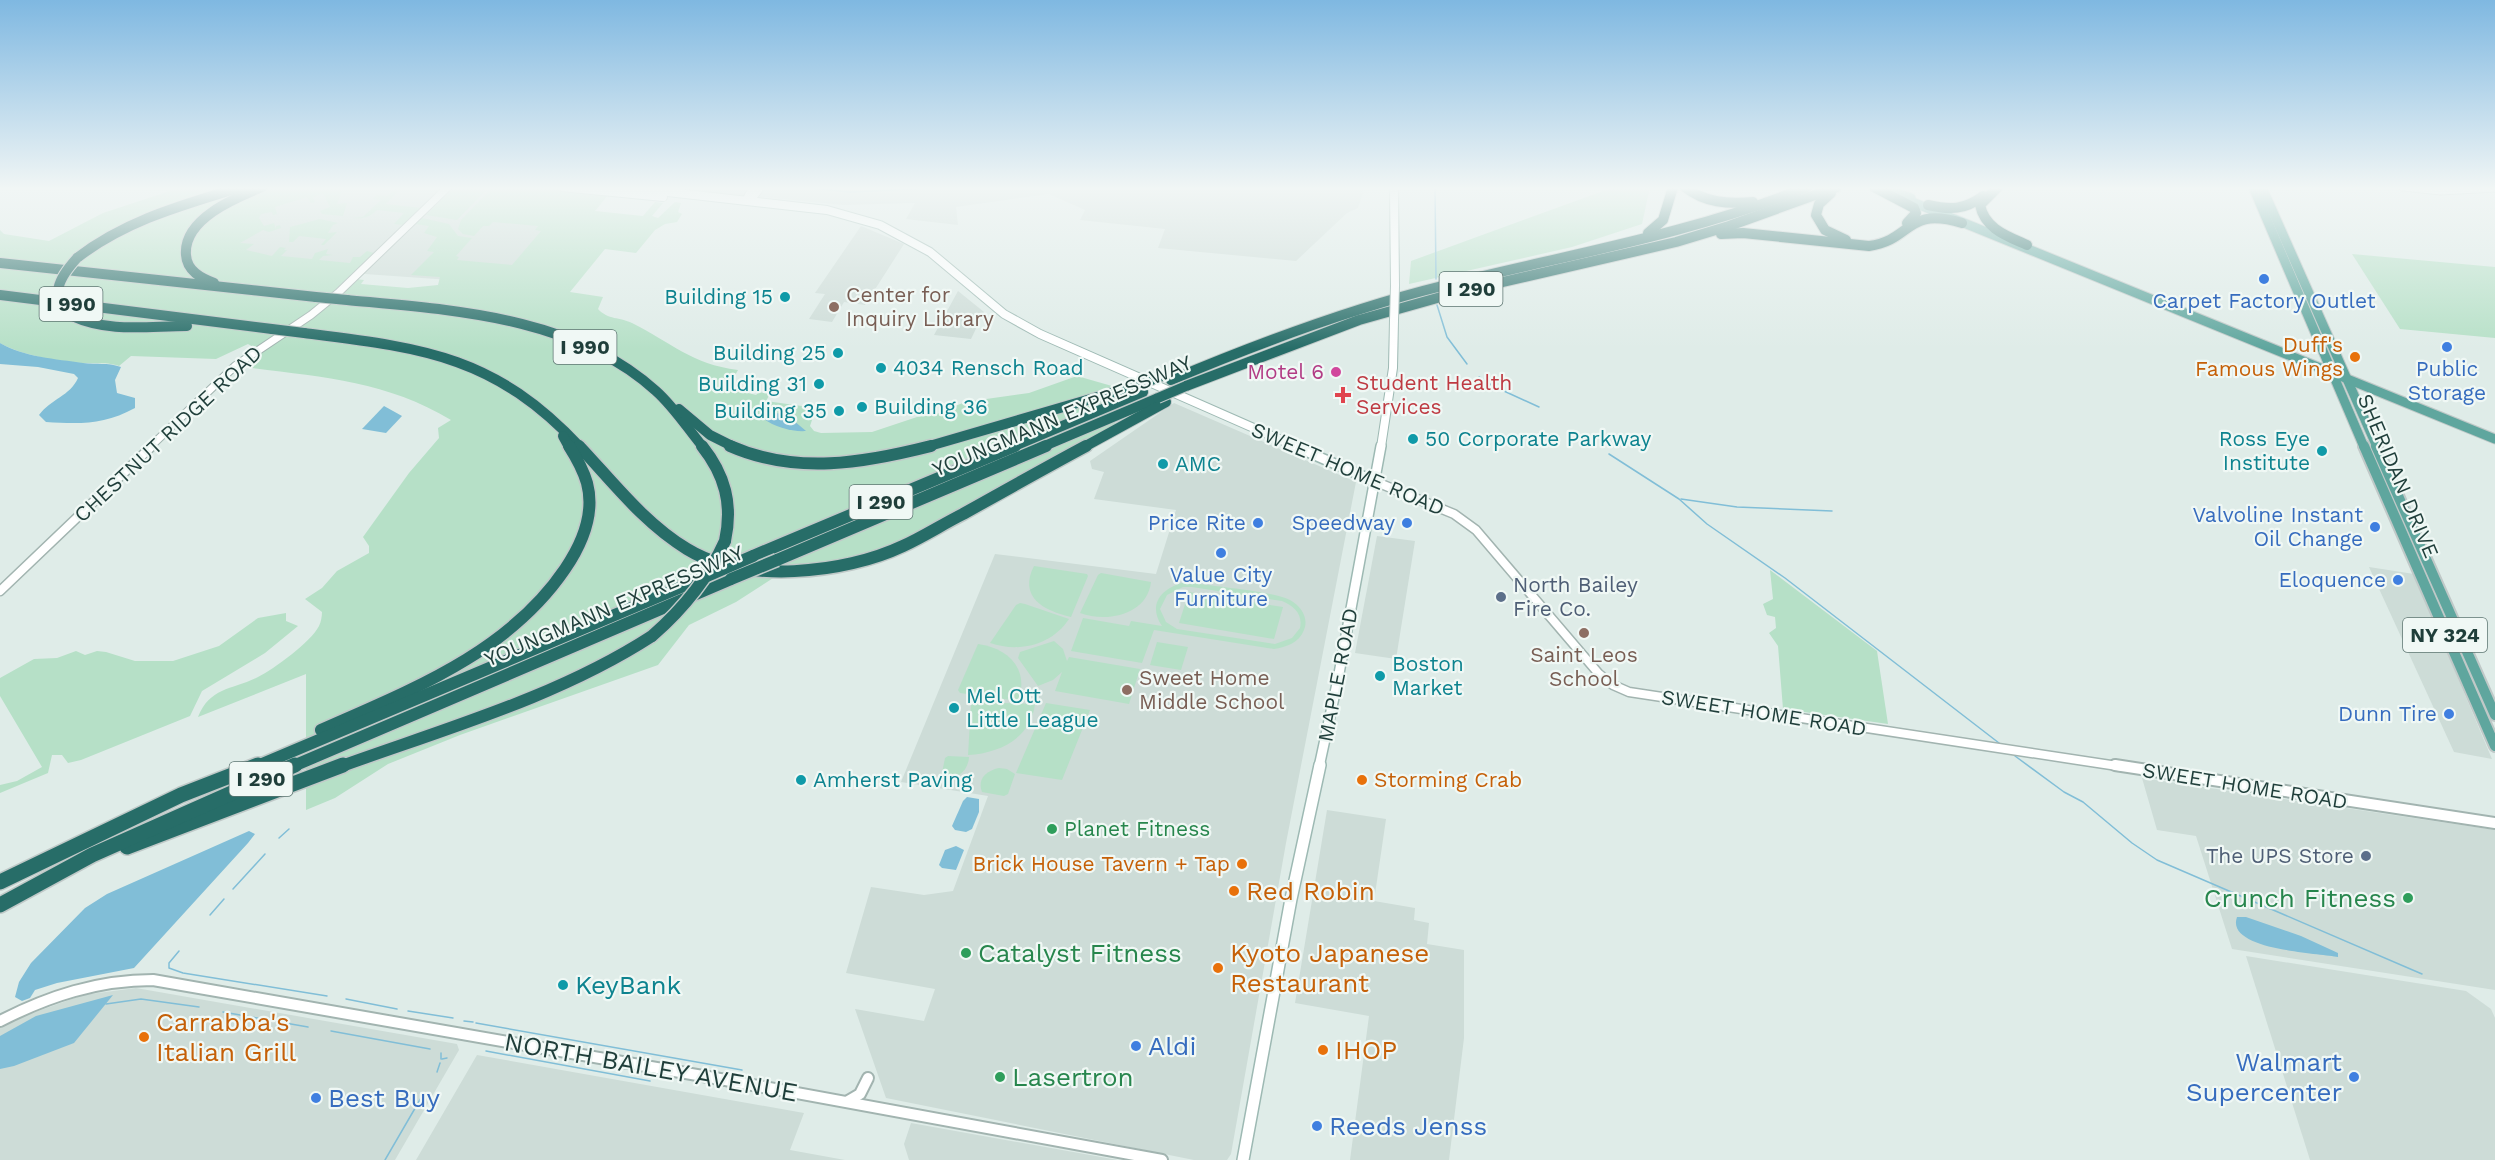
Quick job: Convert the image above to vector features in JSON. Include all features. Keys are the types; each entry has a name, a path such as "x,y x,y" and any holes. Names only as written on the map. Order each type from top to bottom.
{"highway":[{"path":"99,241 77,258 62,276 57,291 61,308 72,316 88,323 115,327 184,326 266,329"},
{"path":"189,241 185,249 188,266 197,275 239,290"},
{"path":"1607,248 1624,241"},
{"name":"YOUNGMANN EXPRESSWAY","path":"0,882 181,795 249,769 707,576 1167,378 1310,326 1404,296 1634,241"},
{"path":"1676,242 1681,241"},
{"path":"1830,241 1877,245 1889,241"},
{"path":"1856,241 1865,243 1883,241"},
{"path":"2019,241 2027,245"},
{"name":"YOUNGMANN EXPRESSWAY","path":"0,905 92,855 181,814 731,579 1162,400 1222,371 1346,324 1408,305 1676,242"},
{"name":"I 990","path":"0,263 434,309 525,324 565,338 608,358 640,378 661,396"},
{"name":"I 990","path":"0,295 402,346 459,362 514,388 556,424"},
{"path":"661,396 711,435 736,449 775,461 830,465 899,455 1138,390"},
{"path":"70,869 93,862 208,815 559,687 605,666 652,636 678,613 698,590 713,567 725,541 729,510 723,478 714,461 661,396"},
{"path":"556,424 651,521 681,546 707,558 731,564 763,570 795,570 860,561 912,542 1162,400"},
{"path":"181,795 237,766 450,669 492,643 535,607 556,584 571,562 582,539 589,511 585,478 556,424"}],"main road":[{"name":"SWEET HOME ROAD","path":"913,241 1004,314 1040,334 1374,480"},
{"name":"MAPLE ROAD","path":"1243,1160 1291,899 1338,679 1391,387 1395,241"},
{"path":"2008,241 2495,439"},
{"path":"2017,241 2044,255"},
{"name":"SHERIDAN DRIVE","path":"2276,241 2456,661 2495,746"},
{"name":"SHERIDAN DRIVE","path":"2286,241 2495,715"}],"street":[{"name":"CHESTNUT RIDGE ROAD","path":"0,591 235,366 311,315 338,293 392,241"},
{"name":"SWEET HOME ROAD","path":"1374,480 1454,514 1476,530 1599,674 1625,691 2495,823"},
{"name":"NORTH BAILEY AVENUE","path":"0,1021 31,1006 98,985 140,979 171,982 846,1101 1162,1160"},
{"path":"846,1101 860,1094 868,1078"}],"shaded area":[{"path":"231,241 545,241 507,284 365,274 235,257"},
{"path":"851,241 897,241 904,244 865,305 844,302 832,322 809,319 825,294 815,293"},
{"path":"1161,241 1317,241 1296,261 1158,248"},
{"path":"958,291 984,312 971,339 934,335"},
{"path":"1174,403 1356,482 1286,843 1231,1154 1227,1160 1194,1160 886,1098 855,1009 924,1021 935,989 846,973 871,887 924,895 953,891 988,796 901,782 995,554 1156,574 1176,510 1094,499 1104,472 1092,469 1090,461"},
{"path":"1377,536 1415,541 1396,659 1355,653"},
{"path":"2369,567 2414,574 2492,759 2454,752"},
{"path":"2142,778 2495,830 2495,990 2232,949 2196,836 2157,830"},
{"path":"1327,810 1386,819 1374,901 1415,908 1414,920 1429,923 1427,944 1464,950 1464,1038 1449,1160 1350,1160 1369,1016 1295,1003"},
{"path":"2246,956 2466,991 2491,1009 2495,1018 2495,1160 2310,1160"},
{"path":"136,988 457,1044 459,1050 395,1160 0,1160 0,1028 27,1015 83,995"},
{"path":"477,1055 804,1113 790,1150 845,1160 416,1160"},
{"path":"911,1123 1118,1160 909,1160 904,1144"}],"green space":[{"path":"0,241 243,241 240,243 254,244 246,250 272,256 280,247 287,250 281,256 312,259 315,253 328,249 326,254 333,255 323,256 319,260 350,263 353,257 360,257 367,251 374,253 319,305 255,348 248,344 216,359 131,356 119,366 77,363 42,358 0,343"},
{"path":"434,241 469,241 456,256 459,257 457,260 512,265 532,241 646,241 636,253 605,249 570,292 603,297 598,309 602,313 628,321 694,358 738,370 728,388 756,395 759,392 770,394 766,401 816,408 810,426 814,431 821,433 872,432 917,417 934,415 965,402 1029,393 1077,376 1112,386 1121,396 1115,423 1120,427 892,551 784,571 736,602 689,625 658,665 460,735 388,764 335,798 306,810 306,674 198,717 203,707 215,695 265,673 292,654 315,632 320,624 322,612 305,599 322,588 337,571 369,553 369,546 363,537 409,473 439,438 438,428 451,420 402,396 377,388 326,378 245,367 244,363 316,316 356,279 364,280 361,284 408,288 438,285 440,277 411,275 434,252 427,251"},
{"path":"1465,241 1590,241 1409,284 1411,261"},
{"path":"2352,254 2495,267 2495,338 2400,329"},
{"path":"1034,566 1087,574 1071,617 1052,611 1036,601 1029,586"},
{"path":"1770,570 1877,651 1888,724 1783,709 1778,646 1769,633 1776,628 1775,617 1767,615 1763,604 1773,599"},
{"path":"1101,573 1151,582 1148,593 1134,609 1124,614 1102,617 1080,613"},
{"path":"1194,583 1257,592 1290,600 1301,609 1305,617 1304,630 1295,641 1287,646 1274,649 1154,630 1142,663 1071,651 1083,618 1129,626 1131,621 1162,626 1156,612 1156,605 1162,594 1174,586","holes":["1183,587 1282,601 1297,611 1301,623 1300,628 1292,638 1275,644 1177,629 1166,622 1160,609 1167,595"]},
{"path":"1189,592 1283,607 1274,639 1179,623"},
{"path":"1020,603 1069,619 1062,628 1044,641 1023,647 990,643 1016,605"},
{"path":"286,613 286,621 298,626 265,653 202,691 190,716 81,760 68,763 62,755 52,755 48,773 0,793 0,785 17,781 42,767 0,696 0,678 34,659 57,658 76,651 85,655 97,651 106,652 135,661 173,661 219,646 258,618"},
{"path":"1054,641 1063,649 1067,661 1069,657 1140,669 1129,704 1055,691 1062,672 1053,680 1038,686 1018,658 1020,652"},
{"path":"1157,642 1188,647 1181,670 1150,665"},
{"path":"978,644 999,650 1014,662 1021,679 1018,701 960,693 958,690"},
{"path":"975,702 1035,704 1027,726 1012,742 991,751 968,755 971,705"},
{"path":"1046,703 1090,710 1062,780 1016,773"},
{"path":"948,756 969,757 968,763 960,774 951,778 941,778 945,758"},
{"path":"999,768 1007,769 1015,774 1008,794 1004,796 982,792 981,783 984,776"}],"water":[{"path":"0,343 40,357 121,367 115,380 117,393 135,398 135,408 113,418 92,422 46,422 39,415 70,389 78,378 74,374 38,367 0,364"},
{"path":"384,406 402,416 386,433 362,429"},
{"path":"771,412 787,415 806,431 795,431 768,422 764,419"},
{"path":"967,797 979,799 979,812 972,829 966,832 955,830 952,826"},
{"path":"249,831 255,834 248,843 134,968 57,983 35,990 30,998 22,1001 15,997 19,982 31,963 85,908 107,894"},
{"path":"956,846 964,850 956,870 942,868 939,865 945,850"},
{"path":"2237,917 2246,917 2301,936 2338,953 2338,957 2276,948 2258,943 2245,937 2237,928"},
{"path":"113,995 74,1043 14,1066 0,1069 0,1036 36,1016"}],"waterway":[{"path":"1436,241 1436,279"},
{"path":"1437,305 1447,337 1467,364"},
{"path":"1479,377 1539,407"},
{"path":"1609,454 1679,499 1707,524 1785,578 1999,743"},
{"path":"1681,499 1737,507 1832,511"},
{"path":"2015,756 2064,792 2083,802 2132,843 2157,860 2422,974"},
{"path":"279,838 289,829"},
{"path":"233,889 265,854"},
{"path":"210,915 224,899"},
{"path":"179,951 169,963 169,968 183,973 327,996"},
{"path":"106,1004 141,999 199,1007"},
{"path":"346,999 397,1009"},
{"path":"408,1011 453,1018"},
{"path":"223,1012 308,1027"},
{"path":"464,1021 473,1022"},
{"path":"476,1023 742,1070"},
{"path":"331,1031 430,1049"},
{"path":"486,1051 650,1081"},
{"path":"441,1053 441,1059"},
{"path":"442,1059 447,1058"},
{"path":"437,1072 440,1063"},
{"path":"385,1160 421,1098"}],"place":[{"name":"Carpet Factory Outlet","path":"2264,279"},
{"name":"Building 15","path":"785,297"},
{"name":"Center for Inquiry Library","path":"834,307"},
{"name":"Public Storage","path":"2447,347"},
{"name":"Building 25","path":"838,353"},
{"name":"Duff's Famous Wings","path":"2355,357"},
{"name":"4034 Rensch Road","path":"881,368"},
{"name":"Motel 6","path":"1336,372"},
{"name":"Building 31","path":"819,384"},
{"name":"Student Health Services","path":"1343,395"},
{"name":"Building 36","path":"862,407"},
{"name":"Building 35","path":"839,411"},
{"name":"50 Corporate Parkway","path":"1413,439"},
{"name":"Ross Eye Institute","path":"2322,451"},
{"name":"AMC","path":"1163,464"},
{"name":"Price Rite","path":"1258,523"},
{"name":"Speedway","path":"1407,523"},
{"name":"Valvoline Instant Oil Change","path":"2375,527"},
{"name":"Value City Furniture","path":"1221,553"},
{"name":"Eloquence","path":"2398,580"},
{"name":"North Bailey Fire Co.","path":"1501,597"},
{"name":"Saint Leos School","path":"1584,633"},
{"name":"Boston Market","path":"1380,676"},
{"name":"Sweet Home Middle School","path":"1127,690"},
{"name":"Mel Ott Little League","path":"954,708"},
{"name":"Dunn Tire","path":"2449,714"},
{"name":"Amherst Paving","path":"801,780"},
{"name":"Storming Crab","path":"1362,780"},
{"name":"Planet Fitness","path":"1052,829"},
{"name":"The UPS Store","path":"2366,856"},
{"name":"Brick House Tavern + Tap","path":"1242,864"},
{"name":"Red Robin","path":"1234,891"},
{"name":"Crunch Fitness","path":"2408,898"},
{"name":"Catalyst Fitness","path":"966,953"},
{"name":"Kyoto Japanese Restaurant","path":"1218,968"},
{"name":"KeyBank","path":"563,985"},
{"name":"Carrabba's Italian Grill","path":"144,1037"},
{"name":"Aldi","path":"1136,1046"},
{"name":"IHOP","path":"1323,1050"},
{"name":"Lasertron","path":"1000,1077"},
{"name":"Walmart Supercenter","path":"2354,1077"},
{"name":"Best Buy","path":"316,1098"},
{"name":"Reeds Jenss","path":"1317,1126"}]}
